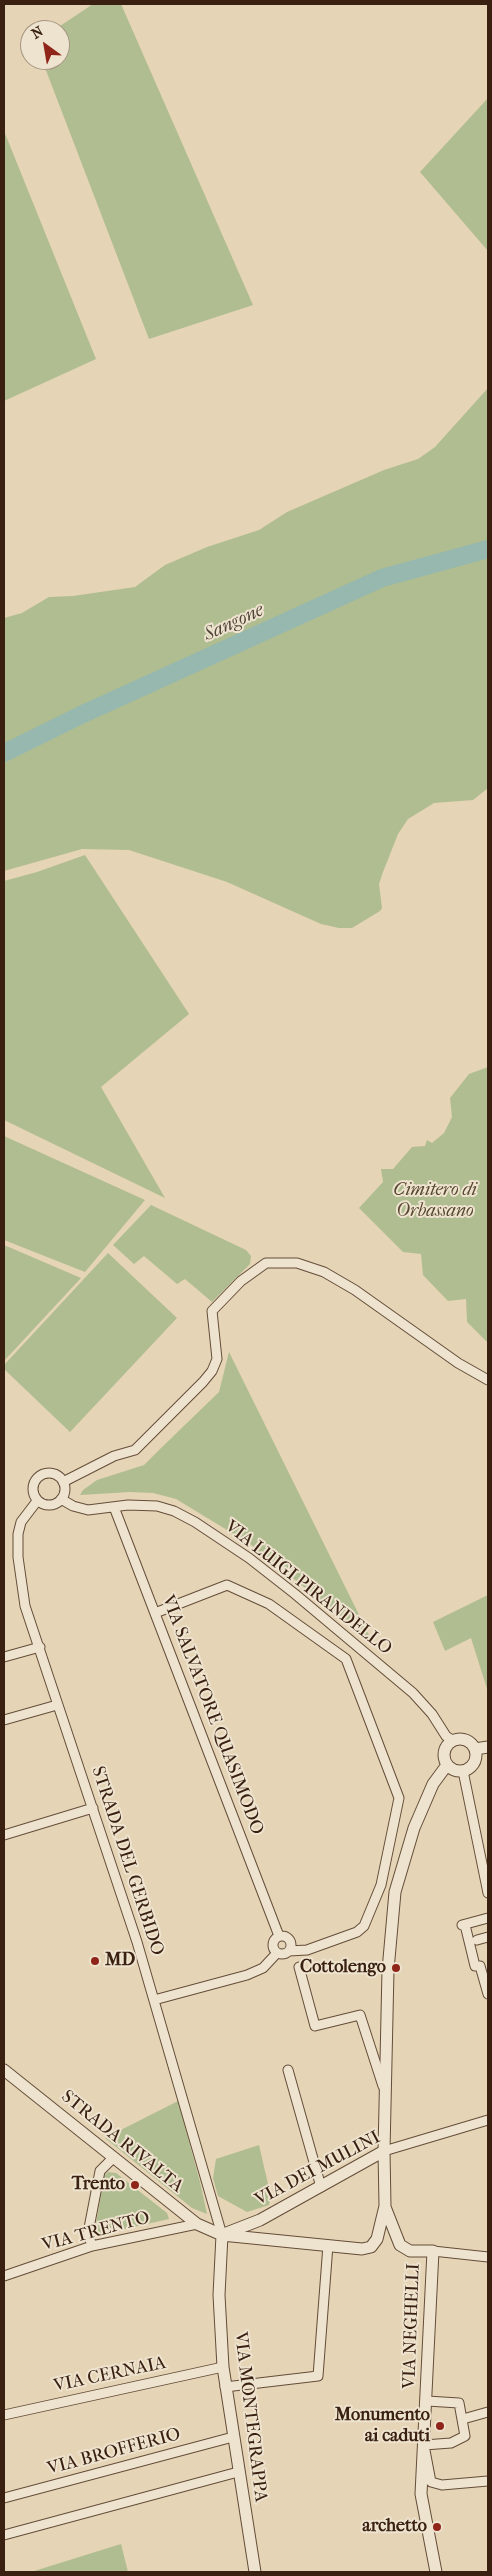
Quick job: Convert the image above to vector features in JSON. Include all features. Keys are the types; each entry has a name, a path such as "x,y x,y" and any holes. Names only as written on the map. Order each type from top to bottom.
{"street":[{"path":"63,1482 114,1456 135,1450 203,1382 212,1371 217,1359 212,1311 241,1282 266,1263 297,1263 324,1272 355,1290 458,1363 488,1380"},
{"path":"52,1474 63,1482 65,1492 61,1500 50,1506 37,1501 32,1488 39,1476 52,1474"},
{"name":"VIA LUIGI PIRANDELLO","path":"61,1500 88,1510 142,1504 174,1511 249,1558 413,1693 432,1714 446,1736 452,1740"},
{"name":"STRADA DEL GERBIDO","path":"37,1501 21,1522 17,1543 25,1606 93,1808 154,2000 222,2235"},
{"name":"VIA SALVATORE QUASIMODO","path":"114,1507 279,1936"},
{"path":"154,2000 247,1975 263,1968 277,1953 284,1954 289,1951 307,1950 357,1932 364,1926 381,1885 399,1798 346,1660 269,1604 227,1584 155,1613"},
{"path":"4,1657 40,1647"},
{"path":"4,1720 57,1705"},
{"path":"465,1739 475,1749 475,1761 463,1771 456,1770 447,1765 444,1754 446,1745 452,1740 465,1739"},
{"path":"475,1749 488,1747"},
{"path":"447,1765 433,1784 414,1828 395,1892 388,1970 384,2152 385,2206 397,2239 410,2251 433,2251 488,2257"},
{"path":"463,1771 488,1893"},
{"path":"4,1835 93,1808"},
{"path":"488,1918 464,1927 475,1966 484,1964 488,1994"},
{"name":"VIA SALVATORE QUASIMODO","path":"277,1953 272,1946 274,1939 279,1936 290,1939 289,1951"},
{"path":"477,1940 488,1937"},
{"path":"298,1967 315,2026 360,2016 385,2091"},
{"name":"STRADA RIVALTA","path":"4,2070 198,2224 222,2235 362,2249 371,2247 377,2239 385,2206"},
{"path":"288,2070 321,2187"},
{"name":"VIA DEI MULINI","path":"222,2235 260,2220 384,2152 488,2120"},
{"path":"92,2246 88,2233 100,2171 113,2158"},
{"name":"VIA TRENTO","path":"4,2276 92,2246 198,2224"},
{"name":"VIA MONTEGRAPPA","path":"222,2235 220,2296 223,2367 255,2572"},
{"path":"225,2386 318,2376 328,2245"},
{"name":"VIA NEGHELLI","path":"433,2251 421,2494 436,2572"},
{"name":"VIA CERNAIA","path":"4,2416 223,2367"},
{"path":"426,2401 459,2403 465,2436 451,2442 424,2445 429,2476 435,2484 488,2481"},
{"path":"463,2419 488,2412"},
{"name":"VIA BROFFERIO","path":"4,2498 233,2437"},
{"path":"4,2535 238,2472"}],"green space":[{"path":"93,4 121,4 253,305 149,339 46,70 70,70 69,20"},
{"path":"488,98 488,251 420,172"},
{"path":"4,131 96,359 4,401"},
{"path":"488,388 488,788 473,800 434,803 408,819 398,834 379,884 382,908 380,911 352,928 339,928 321,924 227,882 129,850 82,849 4,871 4,618 22,613 49,597 73,596 135,587 165,565 207,547 259,530 287,512 384,470 418,459 435,447"},
{"path":"85,855 189,1014 101,1087 165,1198 4,1120 4,881 37,872"},
{"name":"Cimitero di Orbassano","path":"488,1067 488,1343 467,1322 466,1299 448,1301 423,1275 421,1254 403,1252 359,1208 383,1182 381,1169 393,1169 412,1147 425,1146 427,1140 432,1143 444,1133 452,1117 450,1098 469,1074"},
{"path":"4,1136 145,1200 85,1272 4,1240"},
{"path":"151,1205 246,1250 251,1256 250,1264 212,1302 185,1279 177,1284 144,1256 134,1264 113,1245"},
{"path":"4,1245 81,1278 4,1361"},
{"path":"108,1253 177,1318 70,1432 4,1369 4,1365"},
{"path":"229,1352 372,1641 250,1544 176,1499 153,1493 130,1492 80,1495 83,1490 97,1480 144,1465 219,1392"},
{"path":"488,1595 488,1692 471,1638 445,1651 433,1622"},
{"path":"178,2101 207,2214 192,2208 105,2138"},
{"path":"259,2145 271,2197 269,2205 247,2212 218,2196 213,2178 216,2159"},
{"path":"108,2172 116,2173 167,2213 169,2219 94,2236 104,2176"},
{"path":"121,2544 128,2572 31,2572"}],"waterway":[{"name":"Sangone","path":"4,753 83,714 382,578 488,549"}],"place":[{"name":"MD","path":"95,1961"},
{"name":"Cottolengo","path":"396,1968"},
{"name":"Trento","path":"135,2185"},
{"name":"Monumento ai caduti","path":"440,2426"},
{"name":"archetto","path":"437,2527"}]}
